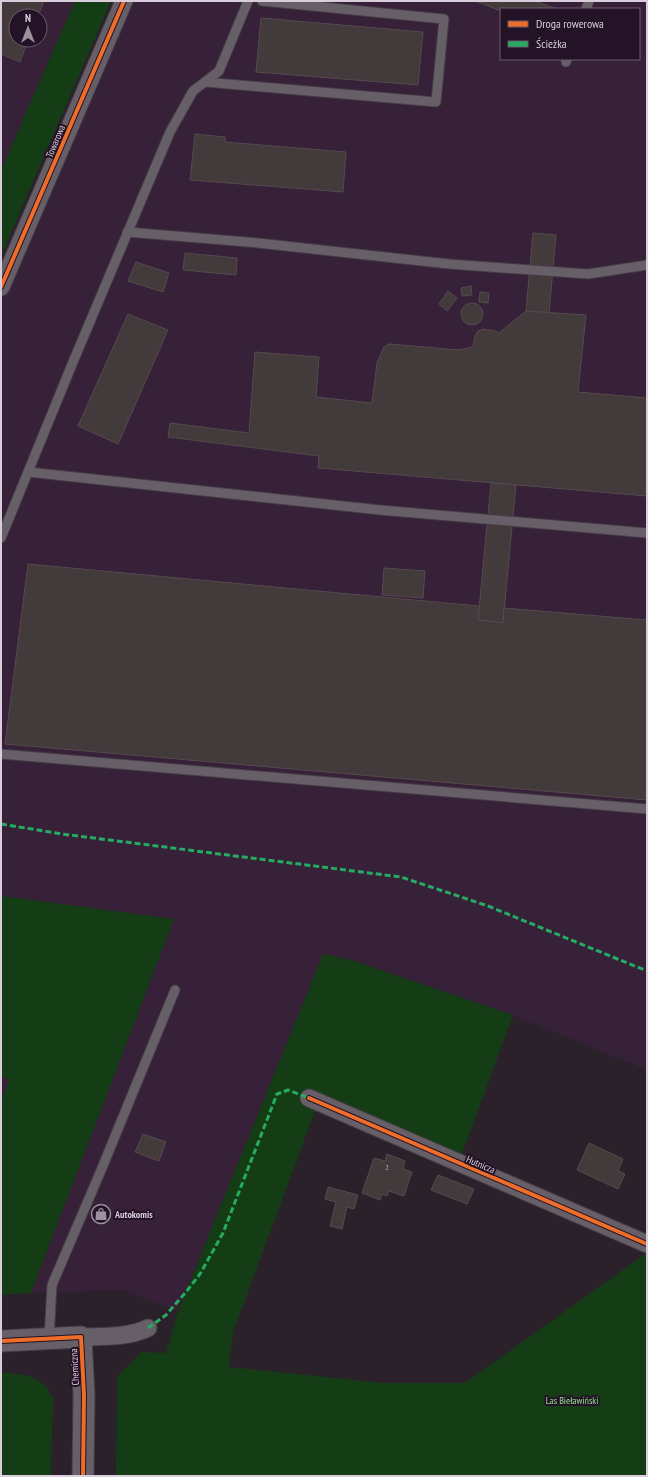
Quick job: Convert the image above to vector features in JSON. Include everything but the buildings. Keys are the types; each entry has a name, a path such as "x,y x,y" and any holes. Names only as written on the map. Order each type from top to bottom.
{"street":[{"name":"Towarowa","path":"1,287 124,1"},
{"name":"Hutnicza","path":"309,1098 647,1244"},
{"path":"81,1337 129,1334 148,1328"},
{"name":"Chemiczna","path":"1,1341 81,1337 84,1395 83,1476"}],"lane":[{"path":"1,538 127,232 170,132 193,91 220,71 248,1"},
{"path":"205,82 436,102 444,19 262,1"},
{"path":"127,232 258,243 449,264 588,274 647,265"},
{"path":"28,472 380,510 647,533"},
{"path":"1,754 647,809"},
{"path":"49,1338 52,1285 175,990"}],"shaded area":[{"path":"1,1 75,1 1,170"},
{"path":"130,1 647,1 647,1070 513,1015 351,960 323,954 178,1311 123,1290 31,1293 174,919 1,896 1,301"},
{"path":"1,1076 9,1079 1,1101"}],"green space":[{"path":"75,1 111,1 1,256 1,170"},
{"path":"1,896 174,919 31,1293 1,1295 1,1101 9,1079 1,1076"},
{"name":"Las Bieławiński","path":"323,954 351,960 513,1015 462,1154 321,1095 233,1332 229,1367 382,1383 465,1383 645,1254 647,1255 647,1476 116,1476 117,1377 142,1352 166,1353 178,1311"},
{"path":"1,1373 31,1376 46,1386 53,1399 51,1476 1,1476"}],"marked path":[{"path":"1,824 62,834 401,877 488,906 647,971"},
{"path":"148,1328 166,1315 186,1292 200,1274 223,1233 277,1094 288,1090 309,1098"}],"cycle path":[{"path":"1,287 124,1"},
{"path":"309,1098 647,1244"},
{"path":"1,1341 81,1337 84,1395 83,1476"}],"place":[{"name":"Autokomis","path":"101,1214"}]}
